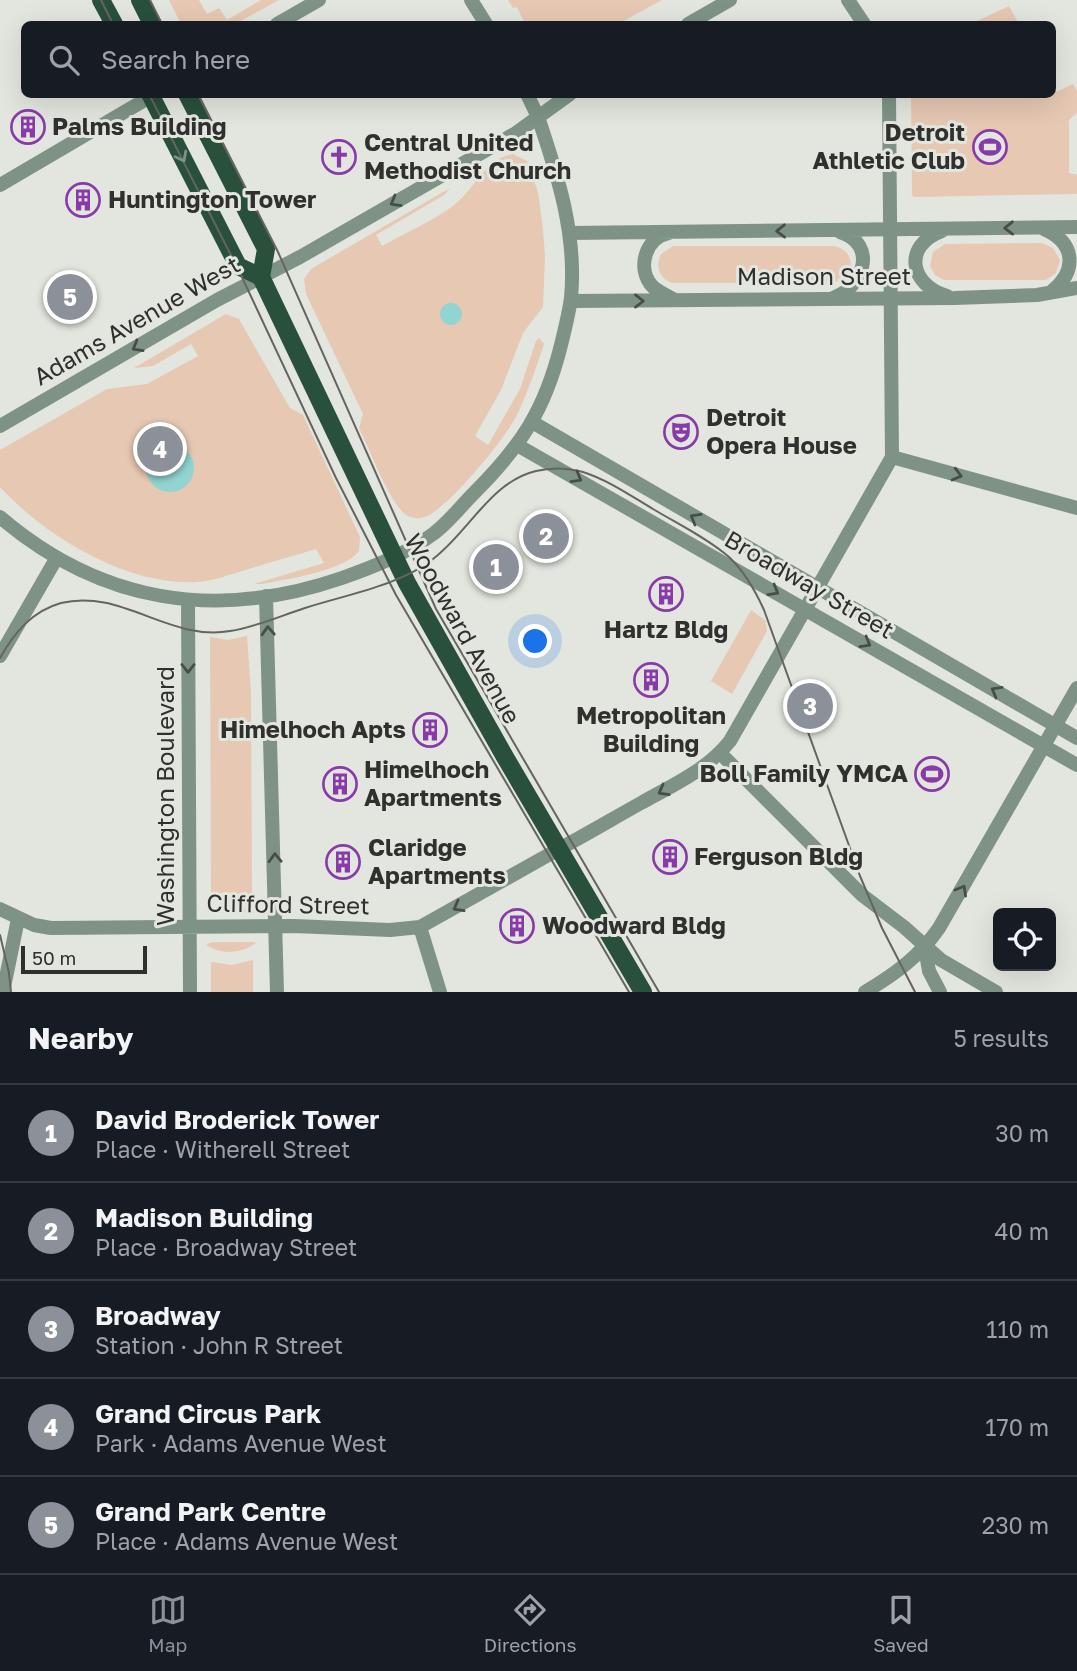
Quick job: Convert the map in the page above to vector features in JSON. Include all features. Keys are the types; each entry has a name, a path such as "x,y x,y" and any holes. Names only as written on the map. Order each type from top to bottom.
{"main road":[{"path":"101,0 112,21"},
{"path":"140,0 150,21"},
{"name":"Woodward Avenue","path":"154,98 238,266 261,277"},
{"name":"Woodward Avenue","path":"189,98 266,249 261,277 394,558 430,626 643,992"}],"street":[{"path":"282,21 319,0"},
{"path":"471,0 484,21"},
{"path":"693,21 730,0"},
{"path":"848,0 862,21"},
{"path":"0,185 147,98"},
{"path":"0,517 56,559 105,581 156,596 188,600 235,601 309,589 394,558 434,534 500,467 533,422 553,376 571,301 573,270 570,233 555,169 529,98"},
{"name":"Adams Avenue West","path":"0,426 217,300 516,133 564,98"},
{"path":"889,98 892,457 1077,508"},
{"name":"Madison Street","path":"570,233 1077,227"},
{"path":"1037,295 1059,287 1069,276 1072,267 1072,257 1067,244 1060,236 1041,228"},
{"path":"954,229 943,230 925,239 916,253 915,264 918,275 925,284 943,295 955,298"},
{"path":"828,299 848,290 859,279 863,268 858,244 849,235 834,230"},
{"path":"677,232 664,234 649,245 644,266 647,278 654,288 677,300"},
{"name":"Madison Street","path":"571,301 955,298 1037,295 1077,288"},
{"name":"Broadway Street","path":"533,422 628,480 819,587 1077,738"},
{"name":"Broadway Street","path":"517,445 1077,765"},
{"name":"Clifford Street","path":"0,909 34,925 51,928 277,926 390,930 420,927 680,781 720,753 730,741 892,457"},
{"path":"0,656 56,559"},
{"path":"266,596 277,992"},
{"name":"Washington Boulevard","path":"188,600 190,992"},
{"path":"865,992 898,973 925,948 939,928 1077,688"},
{"path":"720,753 862,895 941,960 996,992"},
{"path":"3,992 18,919"},
{"path":"420,927 440,992"},
{"path":"925,948 929,971 940,992"}],"shaded area":[{"path":"169,0 199,0 207,14 219,8 227,20 261,0 279,0 240,21 180,21"},
{"path":"508,0 662,0 624,21 524,21 517,7 513,8"},
{"path":"1009,6 1017,21 977,21"},
{"name":"Detroit Athletic Club","path":"1073,84 1077,91 1077,113 1069,120 1069,173 1077,175 1077,194 912,195 911,98 1056,98 1056,92"},
{"path":"513,154 527,161 538,192 545,257 543,307 523,333 501,390 475,436 488,445 520,389 536,341 539,338 544,344 517,415 490,454 439,508 424,517 411,517 401,511 395,502 359,428 363,414 306,294 304,279 311,269 450,188 444,195 376,235 382,246 436,217 460,200 487,168"},
{"path":"1042,243 1053,248 1060,260 1056,273 1046,280 944,280 935,275 930,266 933,252 945,244"},
{"path":"673,246 833,246 846,253 851,267 845,278 832,283 672,283 661,275 658,263 661,254"},
{"path":"226,314 239,319 290,408 303,415 360,537 359,551 352,558 328,569 262,584 254,584 324,563 316,549 224,577 197,582 143,576 116,567 64,540 40,524 0,487 0,450 107,389 147,384 198,356 191,344 153,366 134,368"},
{"path":"751,610 765,620 767,631 732,694 711,681"},
{"path":"247,636 251,692 252,896 225,892 211,896 210,637 228,640"},
{"path":"231,905 245,907 256,913 207,913"},
{"path":"212,942 256,943 231,952 206,945"},
{"path":"253,960 253,992 211,992 211,962 232,965"}],"water":[{"path":"451,303 459,306 462,314 459,322 451,325 443,322 440,314 443,306"},
{"path":"170,444 187,451 194,468 187,485 170,492 153,485 146,468 153,451"}],"tram line":[{"path":"101,0 112,21"},
{"path":"150,0 160,21"},
{"path":"151,98 241,275 336,478 396,595 629,992"},
{"path":"200,98 278,252 436,609 659,992"},
{"path":"0,658 11,640 41,611 61,603 83,600 125,608 166,623 208,632 230,631 259,624 389,583 420,568 446,548 493,497 520,477 536,471 554,469 592,475 711,544 729,557 749,582 764,610 860,876 882,928 915,992"},
{"path":"0,935 11,992"}],"place":[{"name":"Palms Building","path":"28,127"},
{"name":"Detroit Athletic Club","path":"990,147"},
{"name":"Central United Methodist Church","path":"339,157"},
{"name":"Huntington Tower","path":"83,200"},
{"name":"Grand Park Centre","path":"70,297"},
{"name":"Detroit Opera House","path":"681,432"},
{"name":"Grand Circus Park","path":"160,449"},
{"name":"Madison Building","path":"546,536"},
{"name":"David Broderick Tower","path":"496,567"},
{"name":"Hartz Bldg","path":"666,594"},
{"name":"Metropolitan Building","path":"651,680"},
{"name":"Broadway","path":"810,706"},
{"name":"Himelhoch Apts","path":"430,730"},
{"name":"Boll Family YMCA","path":"932,774"},
{"name":"Himelhoch Apartments","path":"340,784"},
{"name":"Ferguson Bldg","path":"670,857"},
{"name":"Claridge Apartments","path":"343,862"},
{"name":"Woodward Bldg","path":"517,926"}]}
